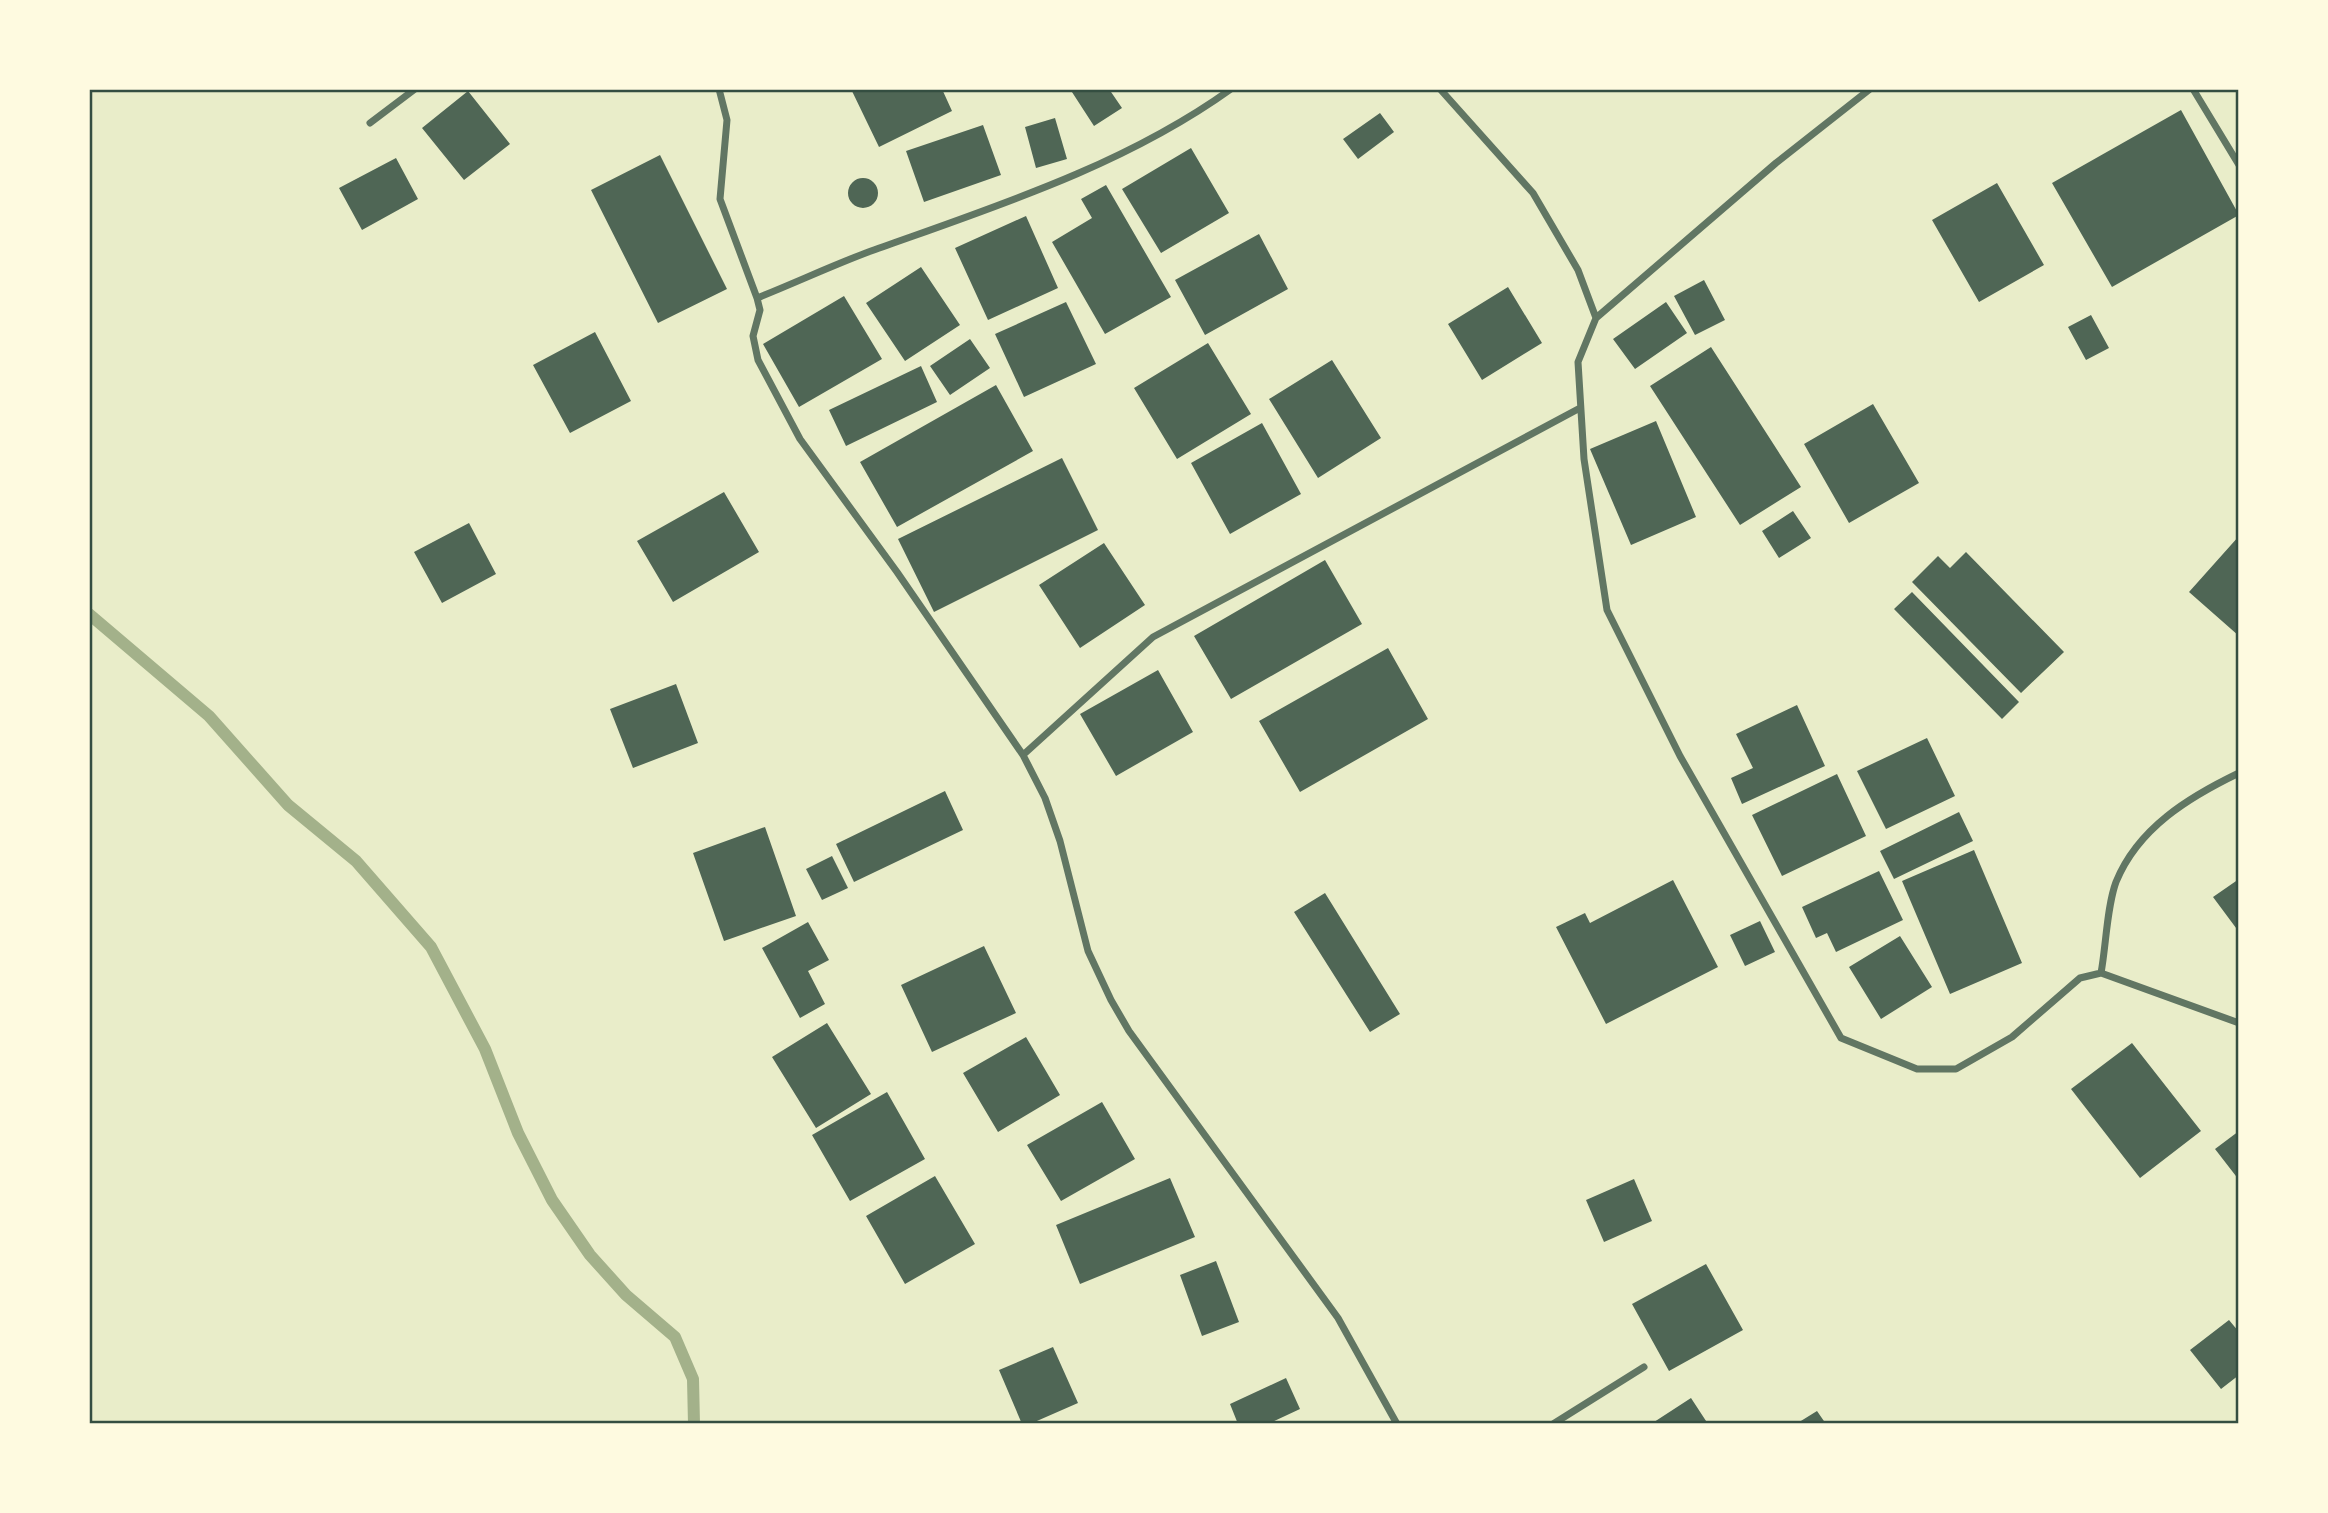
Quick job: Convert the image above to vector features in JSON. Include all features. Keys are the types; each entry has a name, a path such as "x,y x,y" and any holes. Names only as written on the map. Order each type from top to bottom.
{"street":[{"path":"370,124 415,89"},
{"path":"719,89 727,120 720,199 760,310 753,336 758,360 800,439 1023,755 1045,798 1060,841 1088,951 1129,1031 1338,1318 1397,1424"},
{"path":"757,298 869,252 949,225 1137,147 1231,89"},
{"path":"1440,89 1533,192 1578,270 1596,318"},
{"path":"1870,89 1776,163 1596,318 1578,362 1584,459 1607,610 1681,756 1841,1038 1917,1069 1956,1069 2012,1037 2080,978 2101,973 2239,1023"},
{"path":"2193,89 2239,165"},
{"path":"1023,755 1153,636 1580,408"},
{"path":"2101,973 2116,883 2148,831 2203,790 2239,773"},
{"path":"1553,1424 1644,1367"}],"building":[{"path":"851,89 942,89 952,111 879,147"},
{"path":"1070,89 1109,89 1122,108 1094,126"},
{"path":"468,91 510,144 464,180 422,128"},
{"path":"2181,110 2239,215 2112,287 2052,183"},
{"path":"1380,113 1394,132 1358,159 1343,139"},
{"path":"1055,118 1067,159 1036,168 1025,127"},
{"path":"983,125 1001,175 924,202 906,151"},
{"path":"1191,148 1229,213 1161,253 1122,189"},
{"path":"660,155 727,289 658,323 591,190"},
{"path":"396,158 418,199 362,230 339,188"},
{"path":"863,178 874,182 878,193 874,204 863,208 852,204 848,193 852,182"},
{"path":"1997,183 2044,265 1979,302 1932,220"},
{"path":"1106,185 1171,297 1105,334 1052,242 1092,218 1081,199"},
{"path":"1026,216 1058,288 988,320 955,248"},
{"path":"1259,234 1288,289 1205,335 1175,280"},
{"path":"921,267 960,325 905,361 866,303"},
{"path":"1704,280 1725,320 1695,335 1674,296"},
{"path":"1508,287 1542,343 1482,380 1448,324"},
{"path":"844,296 882,359 799,407 763,344"},
{"path":"1066,302 1096,364 1024,397 995,334"},
{"path":"1666,302 1687,333 1635,369 1613,339"},
{"path":"2091,315 2109,348 2086,360 2068,327"},
{"path":"595,332 631,401 570,433 533,365"},
{"path":"970,339 990,368 950,395 930,366"},
{"path":"1208,343 1251,414 1177,459 1134,388"},
{"path":"1711,347 1801,487 1740,525 1650,386"},
{"path":"1332,360 1381,438 1318,478 1269,399"},
{"path":"921,366 937,402 846,446 829,410"},
{"path":"996,385 1033,451 897,527 860,462"},
{"path":"1873,404 1919,483 1849,523 1804,444"},
{"path":"1656,421 1696,517 1631,545 1590,449"},
{"path":"1262,423 1301,494 1230,534 1191,463"},
{"path":"1062,458 1098,530 934,612 898,539"},
{"path":"724,492 759,552 673,602 637,541"},
{"path":"1793,511 1811,538 1779,558 1762,531"},
{"path":"469,523 496,574 442,603 414,552"},
{"path":"2239,536 2239,636 2189,592"},
{"path":"1104,543 1145,605 1080,648 1039,585"},
{"path":"1966,552 2064,652 2021,693 1912,582 1938,556 1950,568"},
{"path":"1325,560 1362,624 1231,699 1194,636"},
{"path":"1912,592 2019,702 2002,719 1894,609"},
{"path":"1388,648 1428,719 1300,792 1259,721"},
{"path":"1158,670 1193,732 1116,776 1080,714"},
{"path":"676,684 698,743 633,768 610,709"},
{"path":"1797,705 1825,766 1742,804 1731,778 1753,768 1736,734"},
{"path":"1927,738 1955,796 1886,829 1857,771"},
{"path":"1837,774 1866,836 1782,876 1752,815"},
{"path":"945,791 963,830 854,882 836,844"},
{"path":"1959,812 1973,841 1894,879 1880,851"},
{"path":"765,827 796,916 724,941 693,853"},
{"path":"1974,850 2022,963 1950,994 1902,881"},
{"path":"832,856 848,888 822,900 806,869"},
{"path":"1879,871 1903,920 1836,952 1827,933 1816,938 1802,907"},
{"path":"2239,879 2239,932 2213,897"},
{"path":"1673,880 1718,967 1606,1024 1556,927 1585,913 1590,923"},
{"path":"1325,893 1400,1014 1370,1032 1294,912"},
{"path":"1760,921 1775,952 1745,966 1730,935"},
{"path":"808,922 829,960 808,971 825,1004 800,1018 762,948"},
{"path":"1900,936 1932,987 1881,1019 1849,967"},
{"path":"984,946 1016,1013 932,1052 901,985"},
{"path":"827,1023 871,1094 816,1128 772,1057"},
{"path":"1026,1037 1060,1095 998,1132 963,1073"},
{"path":"2132,1043 2201,1131 2140,1178 2071,1089"},
{"path":"887,1092 925,1159 850,1201 812,1135"},
{"path":"1102,1102 1135,1159 1061,1201 1027,1145"},
{"path":"2239,1131 2239,1180 2215,1149"},
{"path":"935,1176 975,1244 905,1284 866,1216"},
{"path":"1170,1178 1195,1237 1080,1284 1056,1225"},
{"path":"1634,1179 1652,1221 1604,1242 1586,1200"},
{"path":"1216,1261 1239,1322 1202,1336 1180,1275"},
{"path":"1706,1264 1743,1330 1669,1371 1632,1304"},
{"path":"2229,1320 2239,1332 2239,1375 2221,1389 2190,1350"},
{"path":"1053,1347 1078,1403 1030,1424 1022,1424 999,1370"},
{"path":"1286,1378 1300,1409 1268,1424 1238,1424 1230,1404"},
{"path":"1691,1398 1708,1424 1651,1424"},
{"path":"1817,1411 1826,1424 1796,1424"}],"waterway":[{"path":"89,614 209,716 288,805 356,861 431,947 485,1049 518,1133 552,1200 590,1255 626,1295 675,1337 693,1379 694,1424"}]}
